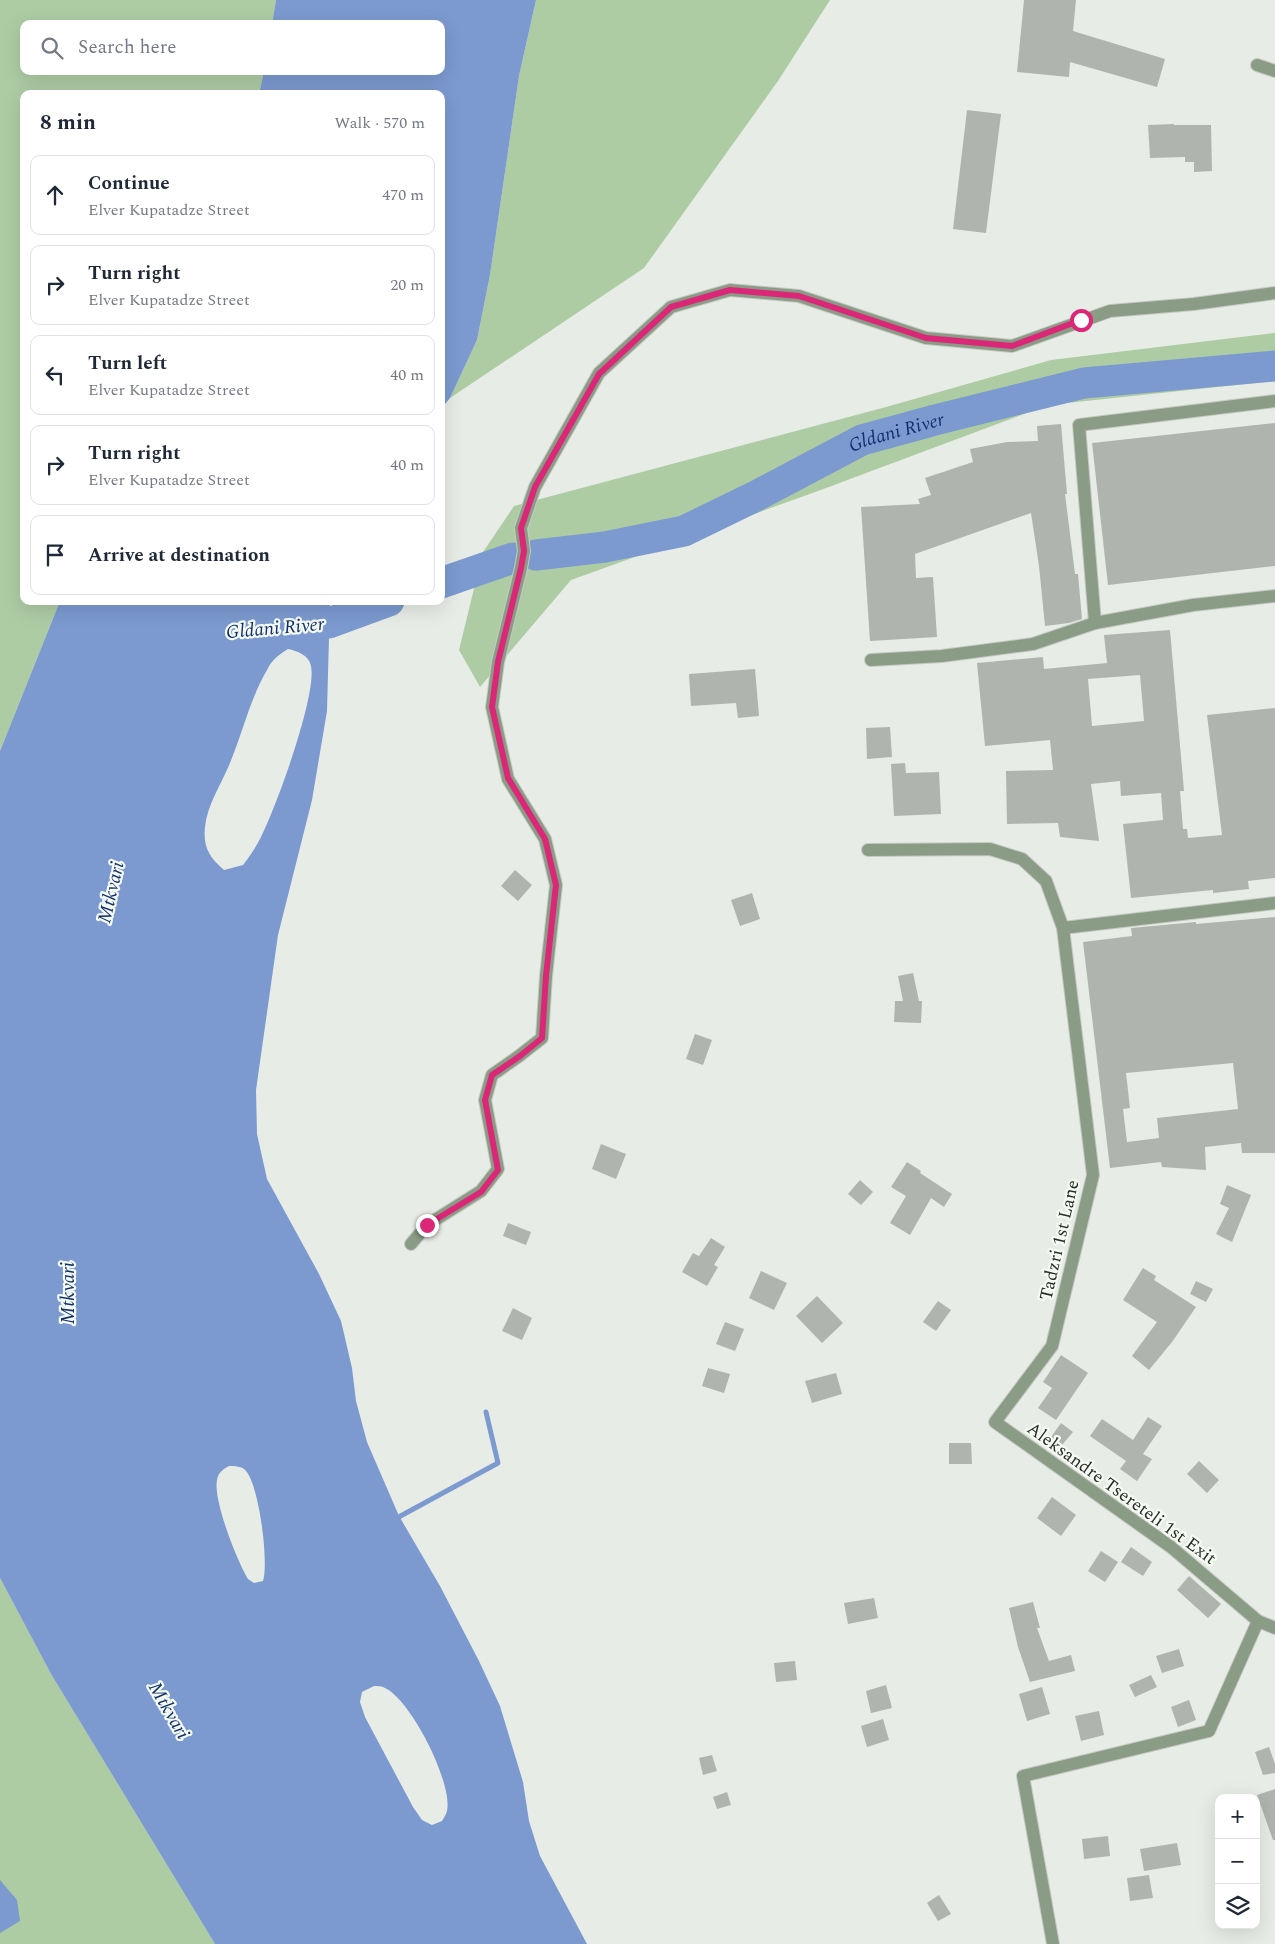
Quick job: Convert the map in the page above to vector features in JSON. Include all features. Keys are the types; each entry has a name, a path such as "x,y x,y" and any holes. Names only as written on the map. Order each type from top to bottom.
{"street":[{"path":"1257,65 1275,71"},
{"path":"411,1244 427,1225 481,1192 498,1170 485,1100 492,1075 542,1038 546,976 556,885 545,839 508,778 492,707 498,662 524,551 521,528 535,487 599,374 671,307 730,290 799,296 926,338 1012,346 1110,310 1194,304 1275,293"},
{"path":"1095,623 1079,425 1275,401"},
{"path":"871,660 942,656 1033,644 1095,623 1193,605 1275,596"},
{"name":"Tadzri 1st Lane","path":"868,850 990,849 1022,860 1046,882 1062,928 1093,1175 1052,1346 995,1422"},
{"path":"1062,928 1275,903"},
{"name":"Aleksandre Tsereteli 1st Exit","path":"995,1422 1171,1547 1258,1621 1275,1628"},
{"path":"1053,1944 1023,1776 1209,1732 1258,1621"}],"green space":[{"path":"0,0 276,0 273,20 20,20 20,75 263,75 260,90 20,90 20,605 58,605 0,751"},
{"path":"536,0 830,0 778,81 644,268 450,398 477,340 490,275 519,76"},
{"path":"1275,333 1275,381 1048,405 818,491 571,580 480,687 459,650 483,552 514,506 886,407 1051,360"},
{"path":"0,1578 51,1674 215,1944 0,1944"}],"water":[{"path":"276,0 536,0 519,76 490,275 477,340 450,398 445,404 445,90 260,90 263,75 445,75 445,20 273,20"},
{"name":"Mtkvari","path":"58,605 330,605 327,711 312,800 278,935 256,1090 257,1134 267,1179 319,1274 341,1321 352,1368 356,1401 367,1442 399,1516 440,1586 500,1706 523,1782 529,1821 540,1856 587,1944 215,1944 51,1674 0,1578 0,751","holes":["288,649 299,652 310,662 311,681 308,701 294,752 259,841 243,865 224,870 214,861 206,846 206,819 215,794 235,751 251,704 269,666","229,1466 244,1469 251,1479 255,1492 264,1542 265,1572 263,1581 254,1583 248,1579 238,1559 222,1515 217,1480 218,1475","374,1686 381,1686 395,1696 418,1725 428,1744 444,1782 447,1798 447,1811 442,1821 432,1825 422,1820 413,1807 365,1717 360,1702 362,1692"]},
{"path":"0,1880 17,1900 20,1921 0,1933"}],"building":[{"path":"1024,0 1076,0 1073,31 1165,59 1157,87 1070,62 1069,77 1017,72"},
{"path":"967,110 1001,114 986,233 953,229"},
{"path":"1148,125 1211,125 1212,171 1194,172 1194,162 1185,162 1185,157 1150,158"},
{"path":"1275,423 1275,566 1108,585 1092,443"},
{"path":"1061,424 1067,494 1065,494 1075,574 1078,574 1082,619 1069,623 1045,626 1031,513 915,554 916,578 933,577 937,637 870,641 861,507 920,504 918,499 931,495 925,478 973,462 970,449 1007,442 1038,441 1037,426"},
{"path":"1170,630 1184,791 1180,791 1183,829 1187,829 1188,838 1222,835 1207,715 1275,708 1275,878 1248,881 1249,889 1213,893 1213,890 1131,898 1123,824 1163,820 1161,793 1121,796 1120,781 1091,784 1099,841 1060,837 1058,823 1007,824 1006,771 1053,770 1050,740 985,746 977,663 1043,657 1044,669 1107,663 1104,635","holes":["1140,675 1144,721 1092,726 1088,679"]},
{"path":"755,669 759,716 738,718 736,703 691,706 689,674"},
{"path":"890,727 892,757 867,759 866,728"},
{"path":"905,763 906,773 939,772 941,814 894,816 891,764"},
{"path":"515,870 532,885 518,901 501,886"},
{"path":"752,893 760,919 740,926 731,900"},
{"path":"1275,917 1275,1153 1242,1153 1241,1143 1205,1147 1206,1170 1162,1167 1161,1162 1110,1168 1083,942 1132,936 1131,928 1196,922 1196,924","holes":["1233,1063 1238,1109 1157,1118 1159,1138 1127,1142 1123,1109 1130,1108 1126,1073"]},
{"path":"913,973 919,1001 922,1001 921,1023 894,1022 895,1001 903,1001 898,976"},
{"path":"695,1034 712,1040 703,1065 686,1059"},
{"path":"601,1144 626,1154 616,1179 592,1169"},
{"path":"907,1162 952,1194 944,1207 931,1198 910,1235 890,1223 906,1196 891,1187"},
{"path":"860,1180 873,1192 861,1205 848,1194"},
{"path":"1227,1185 1251,1195 1232,1242 1216,1234 1229,1208 1220,1204"},
{"path":"508,1223 531,1232 526,1245 503,1236"},
{"path":"711,1238 725,1247 714,1265 718,1267 707,1286 682,1272 693,1253 699,1256"},
{"path":"1143,1268 1156,1276 1154,1280 1196,1307 1172,1342 1149,1370 1132,1356 1157,1322 1123,1300"},
{"path":"761,1271 787,1283 774,1310 749,1298"},
{"path":"1196,1281 1213,1289 1206,1302 1190,1294"},
{"path":"817,1296 843,1323 822,1343 796,1316"},
{"path":"938,1301 951,1310 936,1331 923,1322"},
{"path":"513,1308 532,1318 522,1340 502,1331"},
{"path":"725,1322 744,1329 735,1351 716,1344"},
{"path":"1061,1355 1088,1373 1056,1420 1038,1408 1052,1388 1043,1382"},
{"path":"708,1368 730,1374 724,1393 702,1386"},
{"path":"836,1373 842,1394 812,1403 805,1381"},
{"path":"1148,1417 1162,1426 1143,1454 1152,1459 1137,1481 1120,1469 1126,1461 1090,1436 1102,1419 1133,1440"},
{"path":"1061,1423 1073,1432 1062,1445 1051,1437"},
{"path":"949,1443 971,1443 972,1464 949,1464"},
{"path":"1199,1461 1219,1480 1207,1493 1187,1474"},
{"path":"1052,1497 1076,1515 1061,1536 1037,1518"},
{"path":"1131,1547 1152,1562 1143,1576 1121,1562"},
{"path":"1101,1551 1118,1562 1105,1582 1088,1571"},
{"path":"1189,1576 1221,1604 1208,1618 1177,1590"},
{"path":"874,1598 878,1618 848,1624 844,1603"},
{"path":"1033,1602 1040,1628 1037,1628 1049,1661 1071,1655 1075,1671 1030,1682 1018,1647 1009,1608"},
{"path":"1179,1649 1184,1666 1162,1673 1156,1656"},
{"path":"795,1661 797,1680 776,1682 774,1663"},
{"path":"1151,1675 1157,1687 1135,1697 1129,1685"},
{"path":"886,1685 892,1708 871,1713 866,1691"},
{"path":"1042,1687 1050,1714 1027,1721 1019,1694"},
{"path":"1189,1700 1196,1720 1178,1727 1171,1707"},
{"path":"1099,1711 1104,1735 1081,1741 1075,1716"},
{"path":"883,1719 889,1740 867,1747 861,1726"},
{"path":"1269,1747 1275,1764 1275,1773 1263,1775 1255,1752"},
{"path":"712,1755 717,1771 703,1775 699,1758"},
{"path":"1275,1789 1275,1840 1273,1840 1260,1803 1260,1794"},
{"path":"727,1792 731,1805 717,1809 713,1797"},
{"path":"1108,1836 1110,1856 1084,1859 1082,1839"},
{"path":"1177,1843 1181,1865 1144,1871 1140,1849"},
{"path":"1149,1875 1153,1898 1130,1901 1127,1878"},
{"path":"939,1895 951,1914 938,1921 927,1903"}],"waterway":[{"name":"Gldani River","path":"536,555 605,547 684,531 756,496 862,440 935,420 1084,383 1275,366"},
{"name":"Gldani River","path":"445,582 513,558"},
{"name":"Gldani River","path":"287,626 329,623 378,605"},
{"path":"395,1519 498,1463 486,1412"}],"route":[{"path":"427,1225 481,1192 498,1170 485,1100 492,1075 542,1038 546,976 556,885 545,839 508,778 492,707 498,662 524,551 521,528 535,487 599,374 671,307 730,290 799,296 926,338 1012,346 1081,320"}]}
